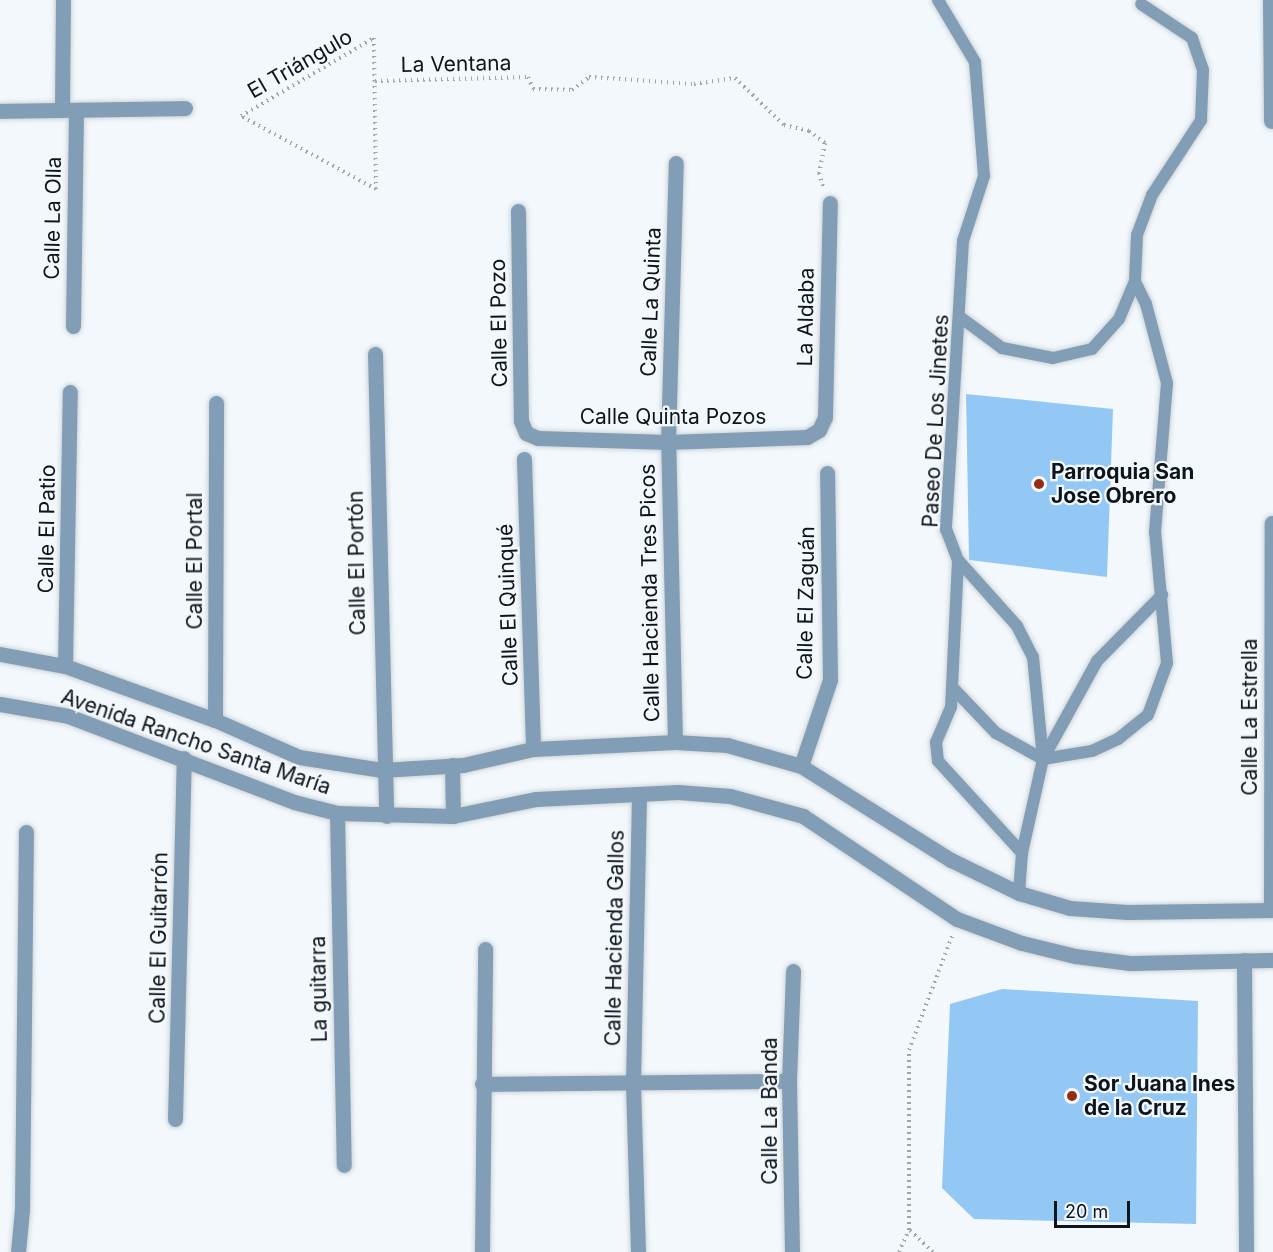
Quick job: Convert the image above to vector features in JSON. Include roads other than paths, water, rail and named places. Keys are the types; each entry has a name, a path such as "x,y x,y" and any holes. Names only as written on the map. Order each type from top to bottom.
{"street":[{"name":"Calle La Olla","path":"63,0 69,110 73,326"},
{"path":"1270,0 1271,120"},
{"path":"0,111 185,108"},
{"name":"Calle La Quinta","path":"668,442 676,164"},
{"name":"La Aldaba","path":"819,430 825,417 830,203"},
{"name":"Calle El Pozo","path":"518,211 521,421 526,433"},
{"name":"Calle El Portón","path":"375,354 382,770 386,816"},
{"name":"Calle El Patio","path":"65,666 70,392"},
{"name":"Calle El Portal","path":"215,720 216,403"},
{"name":"Calle Quinta Pozos","path":"526,433 538,438 668,442 807,437 819,430"},
{"name":"Calle Hacienda Tres Picos","path":"668,442 675,742"},
{"name":"Calle El Quinqué","path":"524,459 533,749"},
{"name":"Calle El Zaguán","path":"801,766 830,680 828,473"},
{"name":"Calle La Estrella","path":"1272,523 1272,910"},
{"name":"Avenida Rancho Santa María","path":"0,654 65,666 215,720 299,757 382,770 452,765 533,749 675,742 727,745 801,766 951,860 1019,893 1070,908 1127,912 1272,910"},
{"name":"Avenida Rancho Santa María","path":"0,704 68,716 184,758 294,802 337,813 453,816 536,799 639,794 730,796 803,816 957,919 1022,943 1075,956 1130,963 1273,960"},
{"name":"Calle El Guitarrón","path":"175,1119 184,758"},
{"path":"452,765 453,816"},
{"name":"Calle Hacienda Gallos","path":"638,1252 633,1082 639,794"},
{"name":"La guitarra","path":"337,813 344,1165"},
{"path":"18,1252 22,1210 26,832"},
{"path":"482,1252 485,949"},
{"path":"1244,960 1246,1252"},
{"name":"Calle La Banda","path":"792,1252 789,1081 793,971"},
{"path":"482,1084 789,1081"}],"lane":[{"name":"Paseo De Los Jinetes","path":"938,0 975,62 984,176 963,241 946,529 958,560 951,707 936,742 938,761 1022,853"},
{"path":"960,317 1002,348 1053,358 1092,349 1119,319 1135,281 1137,234 1152,195 1177,163 1201,120 1203,70 1192,38 1141,4"},
{"path":"952,687 996,733 1043,759 1092,751 1118,739 1148,715 1167,663 1155,532 1167,383 1146,304 1135,281"},
{"path":"958,560 1017,626 1033,657 1043,759"},
{"path":"1019,893 1022,853 1043,759 1097,662 1162,595"}],"place":[{"name":"Parroquia San Jose Obrero","path":"1039,484"},
{"name":"Sor Juana Ines de la Cruz","path":"1072,1096"}]}
